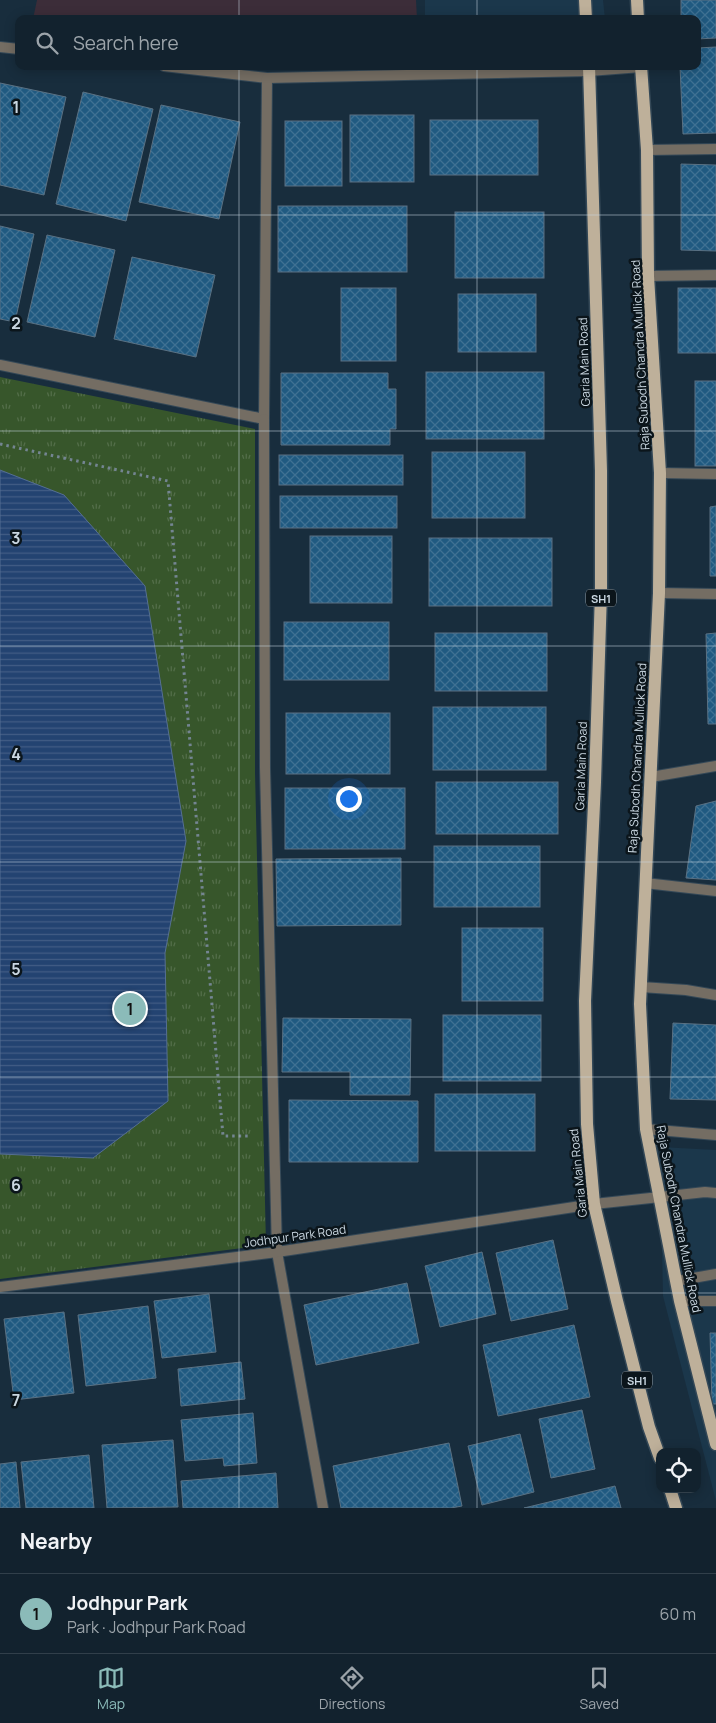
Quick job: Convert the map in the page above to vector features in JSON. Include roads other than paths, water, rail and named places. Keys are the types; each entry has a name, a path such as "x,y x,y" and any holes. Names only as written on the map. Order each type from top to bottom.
{"main road":[{"path":"585,0 586,15"},
{"path":"637,0 638,15"},
{"name":"Garia Main Road","path":"589,70 601,471 601,592 585,1001 587,1124 594,1204 627,1340 657,1448"},
{"name":"Raja Subodh Chandra Mullick Road","path":"641,70 647,150 648,276 660,472 659,593 641,987 646,1129 680,1301 716,1444"},
{"path":"671,1493 676,1508"}],"street":[{"path":"0,47 15,49"},
{"path":"198,70 267,78 553,70"},
{"path":"267,78 264,419 266,768 277,1252 323,1508"},
{"path":"647,150 716,149"},
{"path":"648,276 716,275"},
{"path":"0,365 264,419"},
{"path":"660,472 716,474"},
{"path":"659,593 716,594"},
{"path":"651,777 716,766"},
{"path":"645,883 716,891"},
{"path":"641,987 686,990 716,995"},
{"path":"646,1129 716,1135"},
{"name":"Jodhpur Park Road","path":"0,1287 277,1252 594,1204 705,1192 716,1194"},
{"path":"676,1280 716,1274"},
{"path":"680,1301 716,1301"}],"water":[{"path":"0,470 64,495 145,586 186,841 165,953 168,1101 93,1158 0,1154"}],"place":[{"name":"Jodhpur Park","path":"130,1009"}]}
